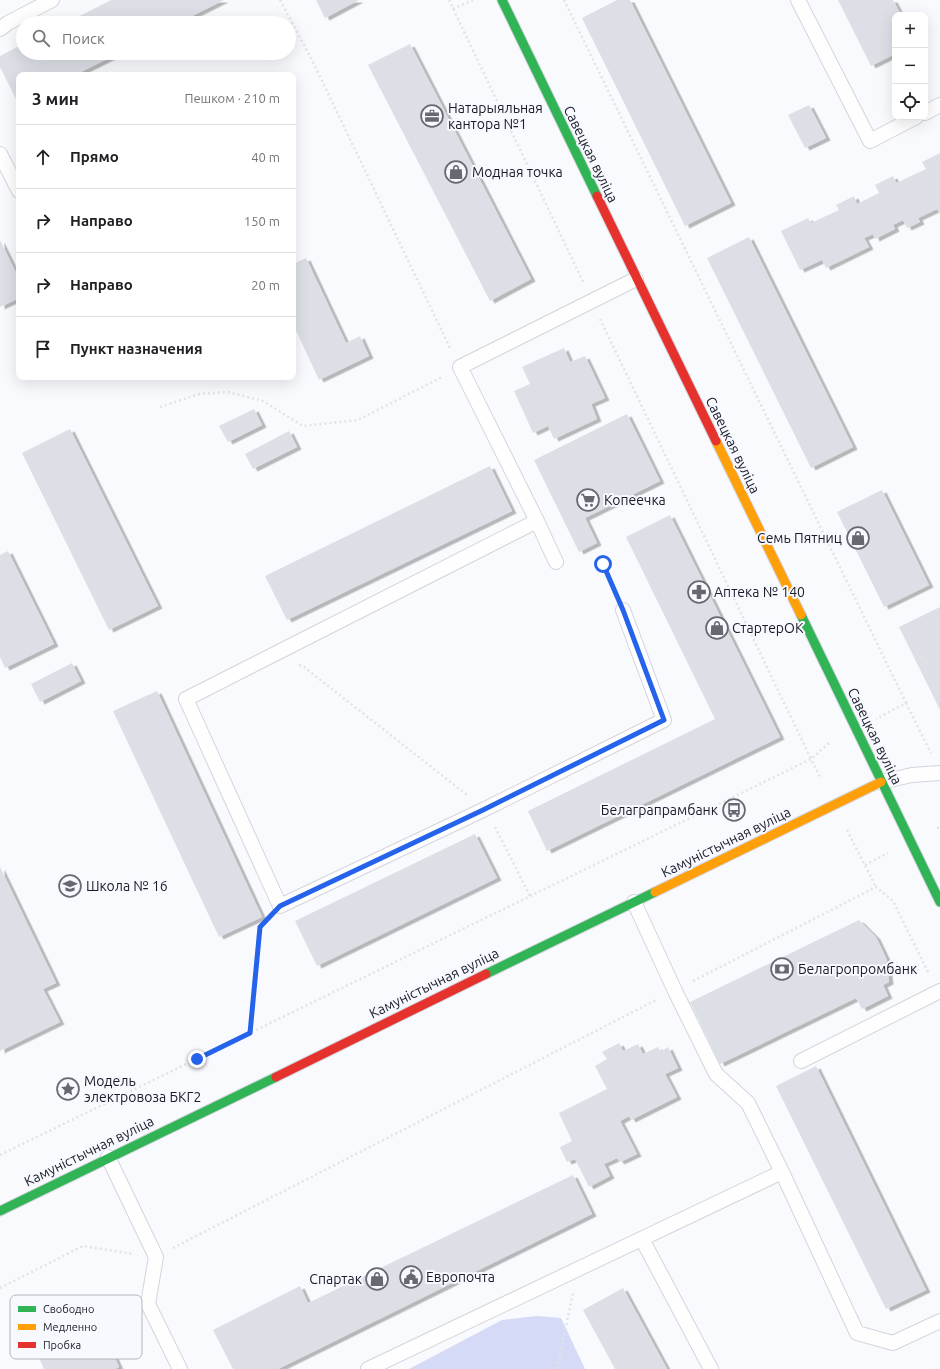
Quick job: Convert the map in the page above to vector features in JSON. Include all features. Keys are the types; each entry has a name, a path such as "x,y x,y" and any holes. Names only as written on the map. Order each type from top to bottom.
{"main road":[{"name":"Савецкая вуліца","path":"502,0 940,902"},
{"name":"Камуністычная вуліца","path":"0,1211 108,1157 881,782"}],"lane":[{"path":"20,16 52,0"},
{"path":"798,0 870,141 910,120"},
{"path":"0,29 8,22 16,18"},
{"path":"928,111 940,105"},
{"path":"0,154 16,185"},
{"path":"556,562 460,367 636,278"},
{"path":"537,521 186,699 280,906 483,810 664,720 623,610"},
{"path":"881,782 912,775 940,773"},
{"path":"634,902 675,991 716,1074 748,1103 857,1333 893,1343 940,1321"},
{"path":"801,1061 939,991"},
{"path":"108,1157 156,1257 148,1304 180,1369"},
{"path":"368,1369 782,1172"},
{"path":"642,1238 711,1369"}],"path":[{"path":"280,0 289,16"},
{"path":"449,0 821,779"},
{"path":"453,9 473,0"},
{"path":"564,0 934,759"},
{"path":"160,407 198,394 228,392 262,401 303,426 358,420 460,367 316,67 296,30"},
{"path":"603,564 623,610"},
{"path":"272,655 304,667 463,792 483,810 492,819 530,896"},
{"path":"915,660 922,656 926,663"},
{"path":"872,722 906,703"},
{"path":"0,1155 811,759 830,742"},
{"path":"847,830 876,887 893,901 939,991"},
{"path":"865,865 888,853"},
{"path":"0,1288 83,1246 156,1257 876,887"},
{"path":"250,1033 260,927 280,906"},
{"path":"557,1369 578,1269"}],"shaded area":[{"path":"537,1316 561,1318 585,1369 409,1369 502,1320"}],"building":[{"path":"111,0 224,0 192,16 80,16"},
{"path":"316,0 359,0 325,18"},
{"path":"617,0 630,0 731,203 685,226 582,18"},
{"path":"838,0 893,0 899,12 892,12 892,56 871,66"},
{"path":"410,44 531,279 490,301 368,65"},
{"path":"16,48 16,60 105,60 81,72 16,72 16,99 0,67 0,56"},
{"path":"809,105 826,138 805,148 788,115"},
{"path":"940,153 940,214 937,209 918,218 920,222 907,228 903,220 893,225 895,229 875,239 873,234 864,238 869,247 826,268 822,260 800,270 781,231 808,218 811,223 839,210 836,205 854,196 857,204 879,193 875,185 893,176 896,183 926,169 922,162"},
{"path":"749,237 853,447 811,468 707,258"},
{"path":"0,240 16,273 16,299 0,307"},
{"path":"306,258 346,343 360,336 369,356 319,380 296,330 296,263"},
{"path":"564,348 570,362 585,356 605,398 591,404 597,419 554,439 548,426 533,433 514,391 530,384 522,367"},
{"path":"254,409 262,425 228,442 219,426"},
{"name":"Копеечка","path":"627,414 660,481 585,518 597,543 579,552 534,460"},
{"path":"70,429 158,606 109,630 22,453"},
{"path":"289,431 297,447 253,469 245,454"},
{"path":"490,466 512,511 287,620 265,576"},
{"path":"882,490 929,585 884,607 837,512"},
{"path":"670,515 780,737 547,851 528,811 715,719 626,537"},
{"path":"8,551 54,644 5,668 0,657 0,555"},
{"path":"940,607 940,710 899,627"},
{"path":"72,663 81,681 40,702 31,684"},
{"path":"157,691 262,917 219,937 113,711"},
{"path":"475,834 497,878 317,966 295,921"},
{"path":"0,867 56,983 43,989 60,1022 0,1051"},
{"path":"859,920 876,937 886,958 889,982 883,985 888,996 862,1009 856,998 720,1064 690,1002"},
{"path":"619,1043 623,1051 638,1044 643,1054 658,1047 660,1052 668,1047 678,1068 665,1074 677,1097 631,1120 629,1116 620,1121 637,1154 620,1162 617,1158 604,1164 610,1176 589,1187 575,1159 567,1162 560,1147 572,1141 559,1113 607,1089 595,1066 607,1059 602,1052"},
{"path":"816,1066 926,1290 886,1309 776,1086"},
{"path":"573,1175 592,1214 278,1369 233,1369 213,1330 300,1286 308,1303"},
{"path":"623,1288 667,1369 615,1369 583,1310"},
{"path":"40,1359 115,1359 119,1367 115,1369 44,1369"}],"traffic: fast":[{"path":"502,0 597,196"},
{"path":"801,615 940,902"},
{"path":"486,974 655,892"},
{"path":"0,1211 276,1077"}],"traffic: slow":[{"path":"716,441 801,615"},
{"path":"655,892 881,782"}],"traffic: jam":[{"path":"597,196 716,441"},
{"path":"276,1077 486,974"}],"place":[{"name":"Натарыяльная кантора №1","path":"432,116"},
{"name":"Модная точка","path":"456,172"},
{"name":"Копеечка","path":"588,500"},
{"name":"Семь Пятниц","path":"858,538"},
{"name":"Аптека № 140","path":"699,592"},
{"name":"СтартерОК","path":"717,628"},
{"name":"Белаграпрамбанк","path":"734,810"},
{"name":"Школа № 16","path":"70,886"},
{"name":"Белагропромбанк","path":"782,969"},
{"name":"Модель электровоза БКГ2","path":"68,1089"},
{"name":"Европочта","path":"411,1277"},
{"name":"Спартак","path":"377,1279"}],"route":[{"path":"197,1059 250,1033 260,927 280,906 483,810 664,720 623,610 603,564"}]}
